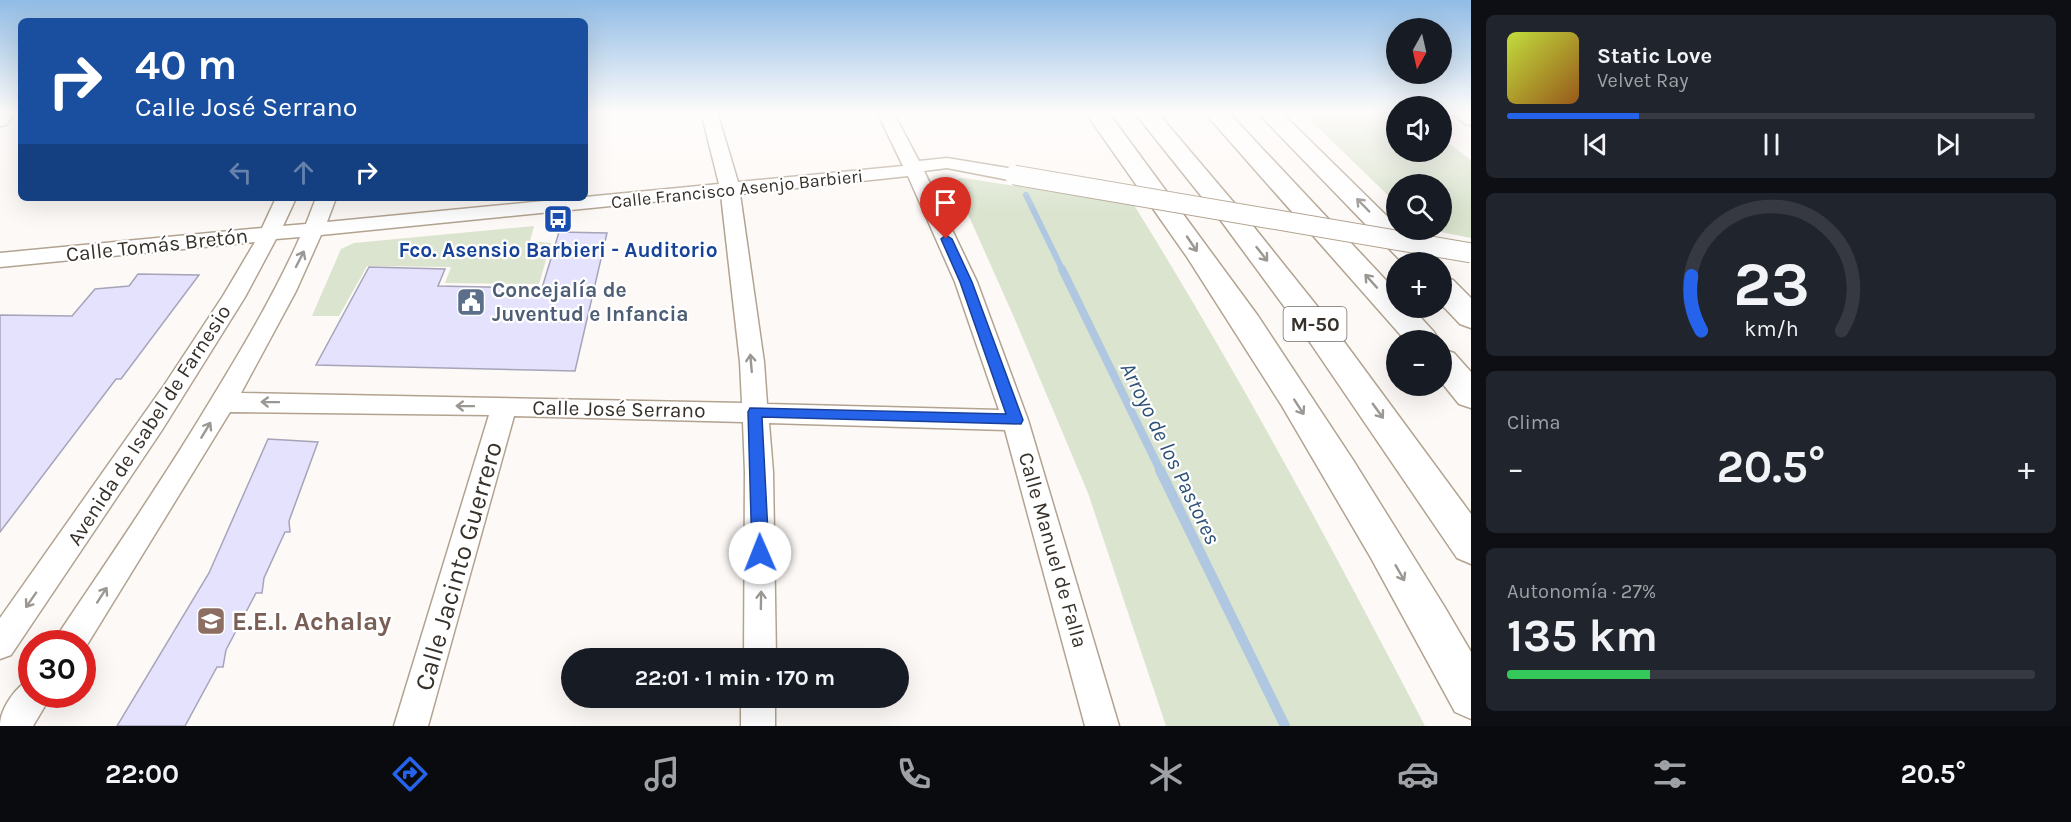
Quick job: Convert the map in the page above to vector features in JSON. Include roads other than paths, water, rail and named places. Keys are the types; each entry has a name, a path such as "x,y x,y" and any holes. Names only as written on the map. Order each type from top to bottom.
{"highway":[{"path":"1121,146 1181,227 1329,452 1471,696"},
{"name":"M-50","path":"1175,146 1209,185 1287,286 1397,436 1471,546"},
{"path":"1247,146 1415,330"},
{"path":"1302,146 1408,252"},
{"path":"1452,297 1471,317"},
{"path":"1452,373 1471,395"}],"street":[{"path":"718,146 730,189 752,362 761,582 759,648"},
{"name":"Calle Manuel de Falla","path":"903,146 966,282 1015,420 1070,604 1102,726"},
{"name":"Calle Francisco Asenjo Barbieri","path":"588,200 730,189 903,172 926,165 947,163 1471,253"},
{"name":"Avenida de Isabel de Farnesio","path":"0,644 106,495 181,381 249,271 284,201"},
{"path":"79,630 167,494 261,337 315,230 325,201"},
{"name":"Calle Francisco Asenjo Barbieri","path":"315,230 569,201"},
{"name":"Calle Tomás Bretón","path":"0,260 315,230"},
{"name":"Calle José Serrano","path":"223,402 504,406 1015,420"},
{"name":"Calle Jacinto Guerrero","path":"411,726 504,406"},
{"path":"13,726 25,708"},
{"path":"758,708 758,726"}],"waterway":[{"name":"Arroyo de los Pastores","path":"1026,195 1063,271"},
{"name":"Arroyo de los Pastores","path":"1062,269 1161,472"},
{"name":"Arroyo de los Pastores","path":"1160,470 1285,726"}],"place":[{"name":"Fco. Asensio Barbieri - Auditorio","path":"558,219"},
{"name":"Concejalía de Juventud e Infancia","path":"471,302"},
{"name":"E.E.I. Achalay","path":"211,621"}]}
